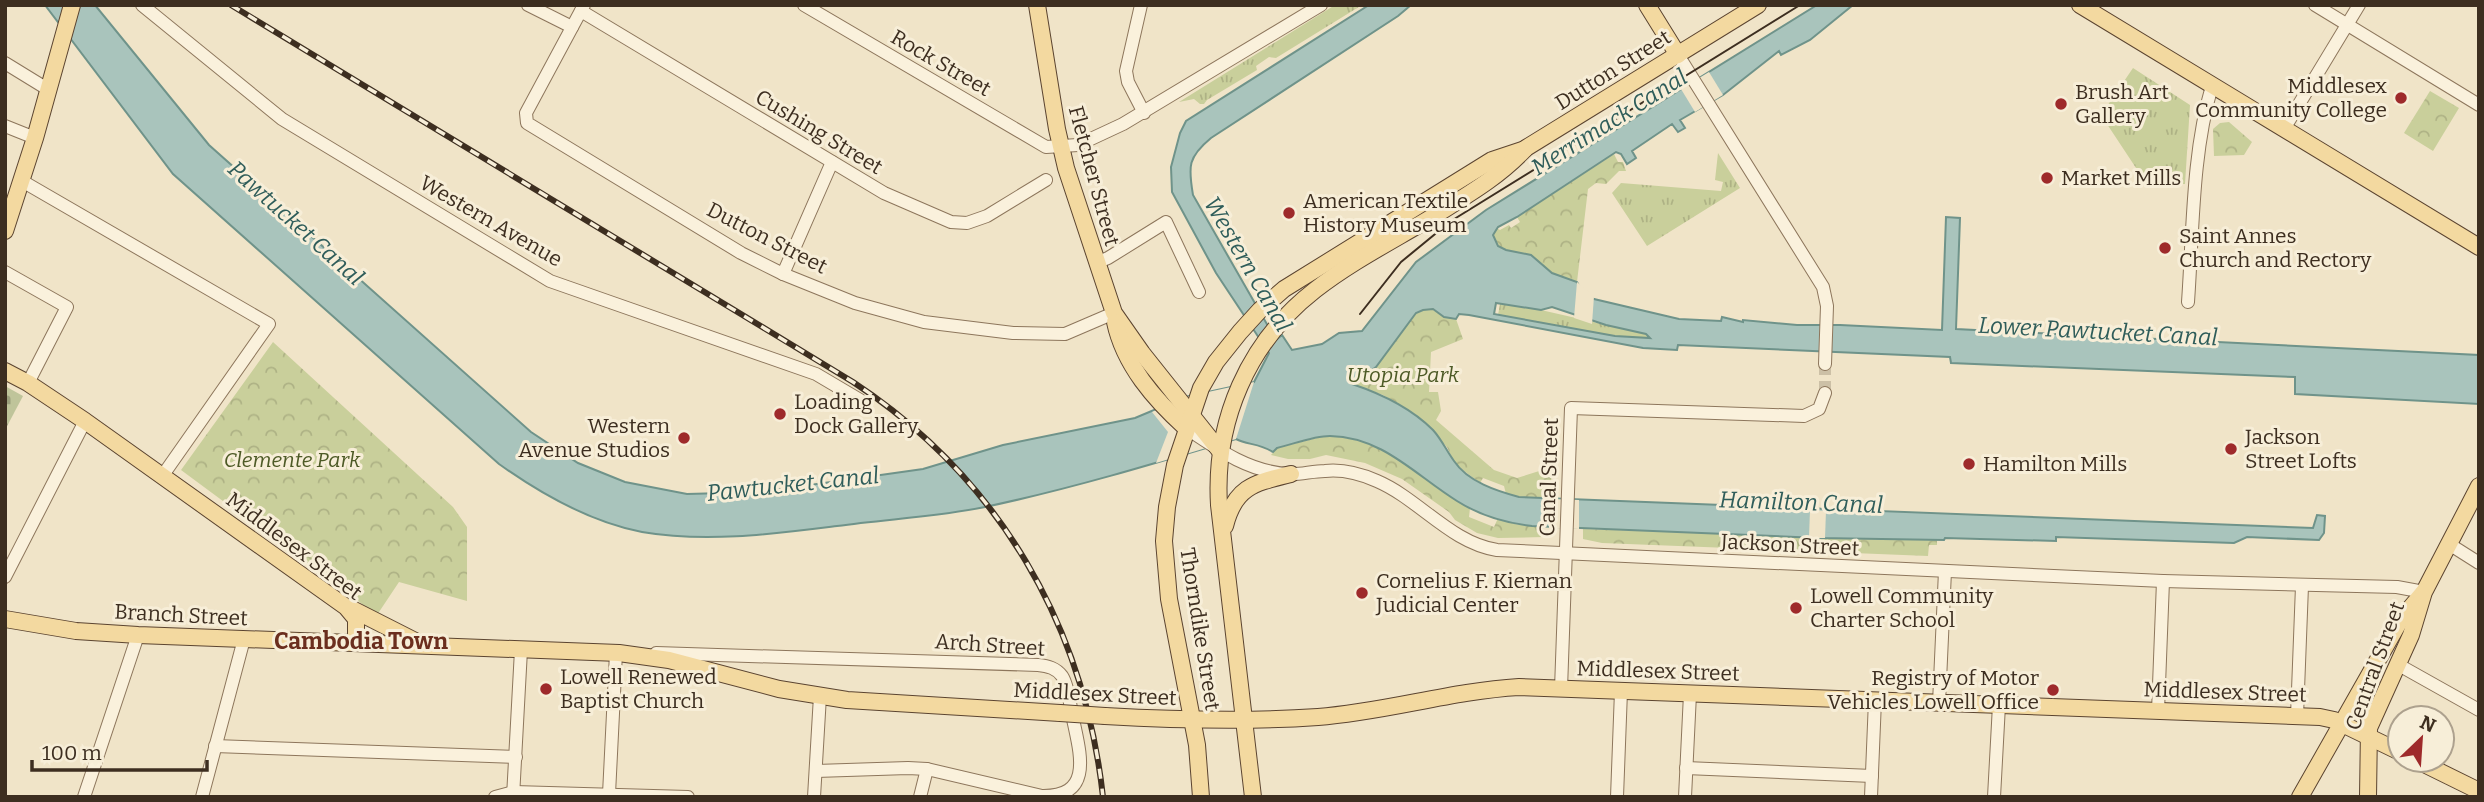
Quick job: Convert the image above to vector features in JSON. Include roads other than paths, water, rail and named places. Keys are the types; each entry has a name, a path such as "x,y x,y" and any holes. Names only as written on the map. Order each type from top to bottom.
{"main road":[{"path":"6,224 35,138 72,5"},
{"name":"Fletcher Street","path":"1037,5 1061,146 1114,313 1172,403 1218,447"},
{"path":"1647,5 1678,55"},
{"name":"Dutton Street","path":"1218,447 1239,386 1267,338 1286,315 1319,287 1493,179 1527,148 1758,5"},
{"path":"2080,5 2479,247"},
{"name":"Dutton Street","path":"1188,421 1198,394 1216,362 1255,316 1309,272 1492,160 1527,148"},
{"name":"Middlesex Street","path":"5,371 85,421 346,607 356,619 356,643 617,653 669,660 759,685 820,696 876,702 1194,721 1319,717 1490,689 1561,689 2323,717 2386,745"},
{"name":"Thorndike Street","path":"1188,421 1177,457 1164,541 1169,599 1194,721 1201,797"},
{"name":"Thorndike Street","path":"1218,447 1223,538 1252,797"},
{"path":"1223,538 1229,510 1240,493 1256,483 1291,474"},
{"name":"Central Street","path":"2368,797 2368,736 2418,616 2424,593 2479,485"},
{"name":"Central Street","path":"2300,797 2401,619 2424,593"},
{"path":"346,607 426,646"},
{"name":"Branch Street","path":"5,619 76,631 356,643"},
{"path":"1195,797 1198,771"},
{"path":"2445,774 2479,790"}],"street":[{"path":"528,5 572,27 582,8"},
{"name":"Rock Street","path":"804,5 1046,147 1061,146"},
{"path":"1141,5 1126,71 1128,82 1144,113"},
{"path":"1061,146 1078,145 1144,113 1321,5"},
{"path":"2315,5 2479,105"},
{"path":"2284,129 2359,5"},
{"name":"Cushing Street","path":"582,8 884,193 951,222 967,223 988,216 1046,180"},
{"name":"Western Avenue","path":"146,9 282,119 550,281 816,374 860,400"},
{"name":"Dutton Street","path":"572,27 526,113 527,123 740,252 783,274 855,303 924,322 1013,333 1065,334 1114,313"},
{"path":"1678,55 1826,295 1826,361"},
{"path":"5,63 48,90"},
{"path":"2189,302 2195,197 2206,107 2212,86"},
{"path":"5,126 35,138"},
{"path":"783,274 832,162"},
{"path":"22,181 269,324 163,475"},
{"path":"1096,263 1166,222 1199,292"},
{"path":"5,272 67,307 27,383"},
{"name":"Canal Street","path":"1561,689 1571,408 1804,416 1819,410 1825,393"},
{"path":"5,576 85,421"},
{"name":"Jackson Street","path":"1218,447 1261,469 1291,474 1328,470 1356,474 1390,487 1462,536 1485,548 1504,551 2163,581 2397,587 2424,593"},
{"path":"2449,544 2479,563"},
{"path":"1939,703 1945,571"},
{"path":"2158,711 2163,581"},
{"path":"2297,716 2302,586"},
{"path":"84,797 138,635"},
{"path":"202,797 244,639"},
{"path":"514,795 521,650"},
{"path":"609,794 617,653"},
{"name":"Arch Street","path":"617,653 699,653 1038,664 1051,667 1064,679 1082,759 1077,779 1056,797 927,769 816,771"},
{"path":"2398,664 2479,710"},
{"path":"1617,797 1621,691"},
{"path":"1685,797 1690,694"},
{"path":"814,797 820,696"},
{"path":"1871,797 1875,700"},
{"path":"1994,797 1999,705"},
{"path":"215,746 516,757"},
{"path":"1686,768 1872,776"},
{"path":"920,797 927,769"},
{"path":"495,797 609,794 688,797"}],"water":[{"name":"Pawtucket Canal","path":"45,5 95,5 209,145 531,432 578,463 625,482 687,494 761,492 923,469 1003,445 1135,418 1185,397 1254,382 1269,353 1216,273 1172,192 1171,167 1180,133 1186,121 1369,5 1411,5 1211,138 1191,163 1193,195 1276,340 1282,335 1292,350 1322,344 1339,333 1362,331 1416,262 1486,210 1817,5 1853,5 1810,40 1781,55 1779,51 1723,95 1680,120 1685,128 1678,132 1672,124 1632,151 1636,158 1627,164 1621,154 1616,152 1498,227 1493,235 1498,246 1531,255 1552,273 1577,282 1582,291 1594,299 1679,319 1721,321 1722,317 1743,322 1942,330 1946,217 1960,218 1956,329 2479,355 2479,404 2295,394 2295,377 1951,363 1950,357 1678,345 1677,350 1643,348 1469,315 1459,314 1456,319 1444,317 1433,309 1416,313 1376,367 1352,384 1385,397 1424,422 1467,475 1492,489 1519,497 2313,528 2317,515 2325,516 2324,533 2319,540 2247,537 2234,543 2056,537 2056,541 1819,538 1532,526 1502,520 1474,510 1382,450 1349,438 1330,436 1303,440 1277,448 1273,452 1236,439 1048,492 949,513 764,534 715,537 666,535 642,532 585,514 549,496 499,464 173,174","holes":["1496,303 1541,310 1552,307 1606,325 1646,334 1650,338 1615,336 1494,314"]}],"tunnel":[{"path":"1825,364 1825,393"}],"tram line":[{"path":"1360,314 1401,262 1451,221 1800,5"}],"railway":[{"path":"231,5 853,382 905,420 951,463 991,510 1026,561 1054,615 1076,673 1093,734 1103,797"}],"place":[{"name":"Middlesex Community College","path":"2401,98"},
{"name":"Brush Art Gallery","path":"2061,104"},
{"name":"Market Mills","path":"2047,178"},
{"name":"American Textile History Museum","path":"1289,213"},
{"name":"Saint Annes Church and Rectory","path":"2165,248"},
{"name":"Loading Dock Gallery","path":"780,414"},
{"name":"Western Avenue Studios","path":"684,438"},
{"name":"Jackson Street Lofts","path":"2231,449"},
{"name":"Hamilton Mills","path":"1969,464"},
{"name":"Cornelius F. Kiernan Judicial Center","path":"1362,593"},
{"name":"Lowell Community Charter School","path":"1796,608"},
{"name":"Lowell Renewed Baptist Church","path":"546,689"},
{"name":"Registry of Motor Vehicles Lowell Office","path":"2053,690"}],"district":[{"name":"Cambodia Town","path":"361,641"}],"water label":[{"name":"Merrimack Canal","path":"1609,122"},
{"name":"Western Canal","path":"1248,264"},
{"name":"Lower Pawtucket Canal","path":"2098,331"},
{"name":"Hamilton Canal","path":"1801,502"}],"park label":[{"name":"Utopia Park","path":"1403,375"},
{"name":"Clemente Park","path":"292,460"}]}
